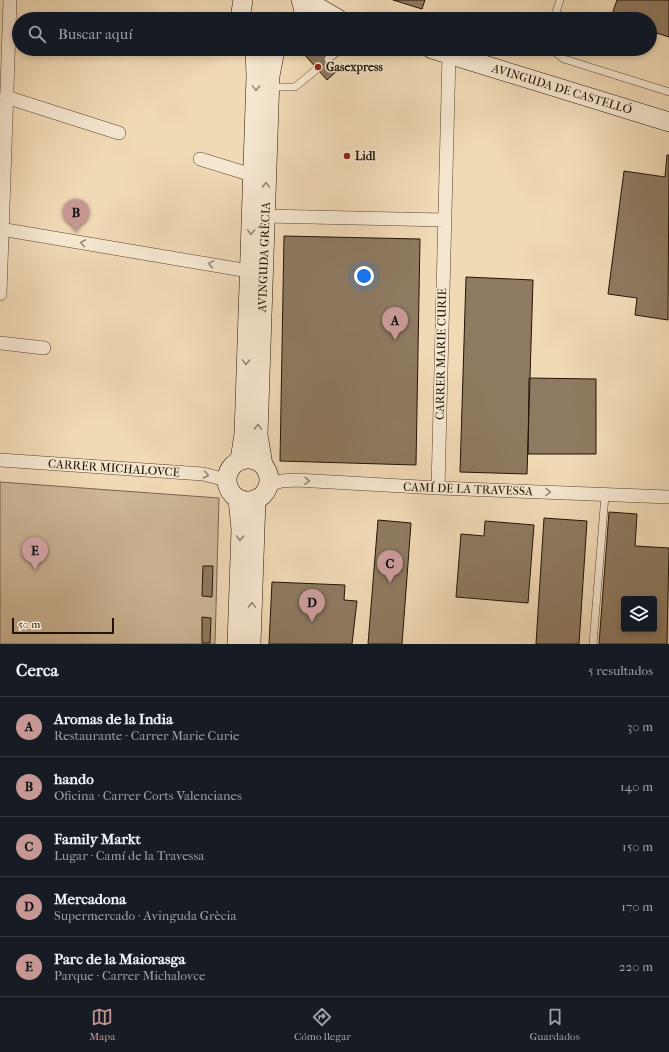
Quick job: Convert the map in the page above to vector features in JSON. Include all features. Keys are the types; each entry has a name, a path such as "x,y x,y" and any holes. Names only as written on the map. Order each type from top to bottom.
{"main road":[{"path":"301,0 304,6 304,12"},
{"path":"305,0 326,12"},
{"name":"AVINGUDA GRÈCIA","path":"240,460 244,434 255,56"},
{"name":"AVINGUDA GRÈCIA","path":"263,465 258,435 269,87 274,56"},
{"name":"AVINGUDA DE CASTELLÓ","path":"454,56 669,122"},
{"path":"253,459 263,465 268,474 268,485 264,494 247,499 230,491 227,480 230,468 240,460 253,459"},
{"path":"237,644 241,529 247,499"},
{"path":"247,499 251,644"}],"street":[{"path":"0,294 1,229 10,0"},
{"name":"CARRER MARIE CURIE","path":"438,488 444,220 441,56"},
{"path":"6,97 119,133"},
{"path":"200,159 252,175"},
{"path":"265,216 444,220"},
{"path":"1,229 249,271"},
{"path":"0,343 44,348"},
{"name":"CARRER MICHALOVCE","path":"0,460 203,474 227,480"},
{"name":"CAMÍ DE LA TRAVESSA","path":"268,485 281,481 296,480 438,488 669,497"}],"lane":[{"path":"556,12 560,0"},
{"path":"328,59 332,56"},
{"path":"560,56 564,59 669,92"},
{"path":"269,87 295,87 317,69"},
{"path":"593,644 605,495"}],"shaded area":[{"path":"0,482 219,498 215,644 0,644"}],"building":[{"path":"393,0 425,0 422,9"},
{"path":"617,0 669,0 669,37 657,33 657,12 613,12"},
{"path":"306,56 325,56 338,70 327,80"},
{"path":"667,155 669,155 668,320 635,315 637,298 608,294 624,171 665,177"},
{"path":"284,236 420,239 416,465 280,461"},
{"path":"466,277 533,280 527,474 460,472"},
{"path":"529,378 596,379 596,454 528,454"},
{"path":"609,512 637,514 635,546 669,548 667,644 599,644"},
{"path":"544,518 587,521 579,644 536,644"},
{"path":"378,520 411,523 402,644 368,644"},
{"path":"485,521 534,525 528,603 456,597 461,534 484,536"},
{"path":"203,566 213,566 212,597 202,596"},
{"path":"272,582 345,585 344,600 357,601 352,644 269,644"},
{"path":"202,617 211,618 210,643 202,643"}],"place":[{"name":"Gasexpress","path":"318,67"},
{"name":"Lidl","path":"347,156"},
{"name":"hando","path":"76,232"},
{"name":"Aromas de la India","path":"395,340"},
{"name":"Parc de la Maiorasga","path":"35,570"},
{"name":"Family Markt","path":"390,583"},
{"name":"Mercadona","path":"312,622"}]}
